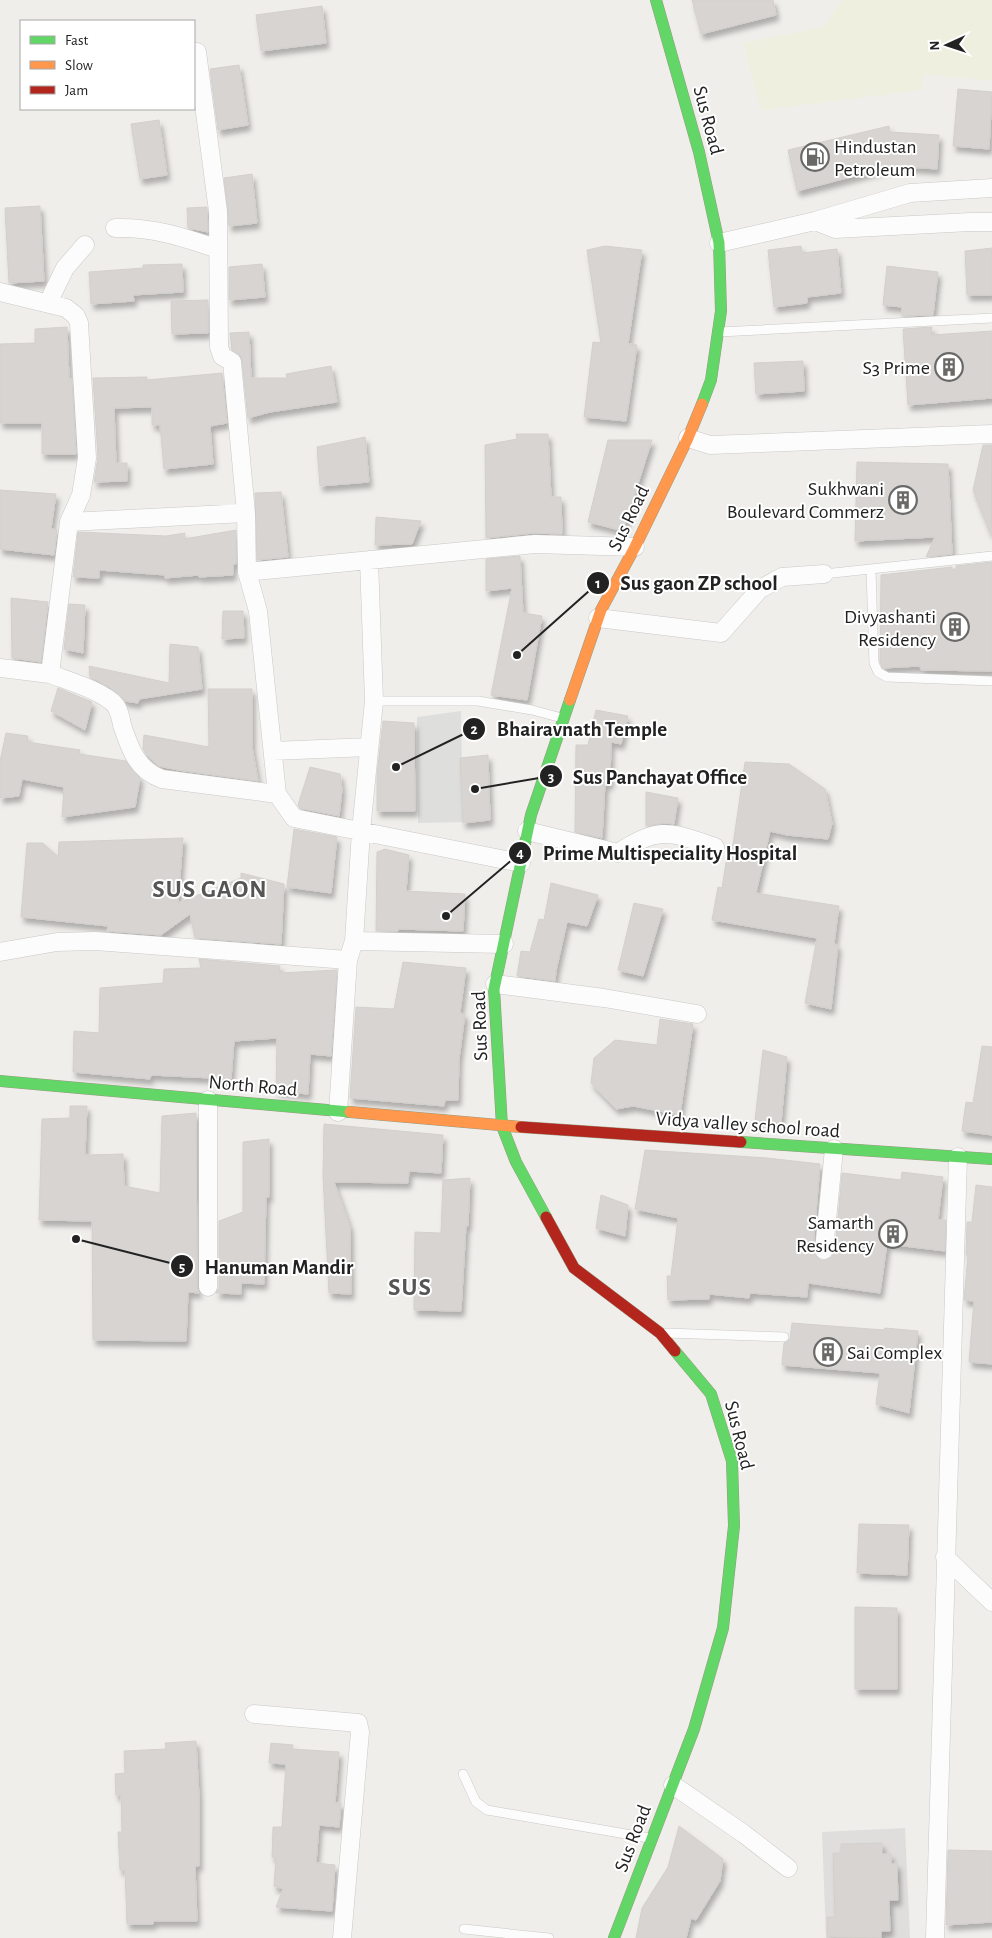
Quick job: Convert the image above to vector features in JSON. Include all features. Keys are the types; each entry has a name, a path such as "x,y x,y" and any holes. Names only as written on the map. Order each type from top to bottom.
{"main road":[{"name":"Sus Road","path":"614,1938 694,1729 723,1628 734,1526 732,1462 711,1394 660,1333 574,1268 516,1162 502,1126 494,990 531,815 598,618 688,438 711,380 721,311 720,243 699,152 656,0"},
{"name":"North Road","path":"0,1081 502,1126"},
{"name":"Vidya valley school road","path":"502,1126 992,1159"}],"street":[{"path":"197,52 218,211 219,347 222,356 232,362 246,513 247,572 258,611 277,794 294,818 521,863"},
{"path":"720,243 815,221 910,193 992,188"},
{"path":"815,221 836,229 992,222"},
{"path":"115,228 135,227 172,233 218,249"},
{"path":"48,303 64,268 85,245"},
{"path":"0,292 59,306 72,312 79,322 87,458 81,495 69,522 50,674"},
{"path":"688,438 710,445 992,434"},
{"path":"69,522 246,513"},
{"path":"247,572 535,544 635,547"},
{"path":"338,1112 348,960 354,941 360,831 374,701 368,560"},
{"path":"598,618 721,632 760,588 782,577 824,574"},
{"path":"0,668 50,674 98,693 117,707 128,742 136,758 145,771 153,776 162,779 277,794"},
{"path":"273,751 369,747"},
{"path":"527,831 618,853 647,836 661,834 682,835 716,847"},
{"path":"0,952 57,942 95,941 348,960"},
{"path":"354,941 504,944"},
{"path":"495,984 604,998 697,1014"},
{"path":"208,1100 208,1287"},
{"path":"824,1250 834,1148"},
{"path":"935,1938 958,1157"},
{"path":"945,1557 992,1602"},
{"path":"254,1714 358,1723 360,1732 342,1938"},
{"path":"673,1785 744,1834 788,1868"}],"lane":[{"path":"718,332 992,318"},
{"path":"824,574 992,556"},
{"path":"872,570 874,663 878,672 887,677 992,681"},
{"path":"374,701 478,701 532,710 564,719"},
{"path":"660,1333 784,1337"},
{"path":"463,1774 476,1802 488,1810 652,1838"},
{"path":"464,1929 549,1938"}],"shaded area":[{"path":"461,711 463,822 418,823 417,717"},
{"path":"905,1828 910,1938 826,1938 822,1832"}],"green space":[{"path":"842,0 992,0 992,81 924,74 921,90 761,110 743,43 824,27"}],"building":[{"path":"692,0 773,0 776,15 701,34"},
{"path":"322,6 326,43 261,51 256,15"},
{"path":"239,65 248,125 218,130 210,69"},
{"path":"958,89 992,92 989,149 953,146"},
{"path":"159,120 167,175 140,179 131,124"},
{"path":"889,126 890,132 939,135 937,169 893,166 797,191 788,150"},
{"path":"252,174 257,223 229,226 224,178"},
{"path":"40,206 44,281 9,283 5,208"},
{"path":"207,207 208,232 188,228 187,208"},
{"path":"605,246 642,250 628,344 637,345 626,421 584,417 593,342 601,343 587,250"},
{"path":"801,246 802,253 837,249 841,293 807,297 807,303 774,307 768,250"},
{"path":"992,248 992,295 967,295 965,251"},
{"path":"182,264 183,292 133,295 134,301 91,304 89,272 143,268 143,265"},
{"path":"262,264 265,297 229,300 229,267"},
{"path":"887,266 938,272 933,315 902,316 902,307 883,305"},
{"path":"208,300 208,333 172,334 171,301"},
{"path":"67,327 69,379 72,379 76,454 42,454 42,423 0,423 0,344 35,343 35,329"},
{"name":"S3 Prime","path":"932,327 931,335 992,331 992,398 908,405 903,329"},
{"path":"249,332 251,378 287,378 286,374 331,366 337,402 270,412 248,418 241,356 232,350 230,333"},
{"path":"803,361 804,391 756,394 754,363"},
{"path":"222,373 227,423 210,426 213,464 164,469 160,425 152,425 152,407 114,408 116,463 127,463 127,481 94,482 98,457 93,378 147,377 147,380"},
{"path":"516,434 548,434 551,497 561,497 562,534 534,533 486,538 485,445 517,439"},
{"path":"365,437 369,482 320,486 317,447"},
{"path":"608,440 652,440 623,531 588,522"},
{"path":"983,445 992,445 991,535 973,490"},
{"name":"Sukhwani Boulevard Commerz","path":"857,462 948,464 952,554 926,557 935,537 855,541"},
{"path":"0,490 56,494 51,529 57,530 54,555 0,549"},
{"path":"281,492 288,557 257,560 255,493"},
{"path":"376,517 421,521 412,544 375,545"},
{"path":"236,530 236,564 233,564 233,575 165,578 165,575 99,570 99,578 73,577 78,532 166,536 185,533 184,539"},
{"path":"520,556 523,613 542,616 527,700 491,695 512,588 486,591 486,559"},
{"name":"Divyashanti Residency","path":"992,562 992,671 921,670 920,666 883,668 880,662 881,575 952,567 952,569 956,569 956,566"},
{"path":"11,598 48,602 41,662 12,658"},
{"path":"69,604 85,605 83,653 64,649"},
{"path":"223,611 243,611 244,638 222,639"},
{"path":"170,644 198,647 202,689 139,699 138,703 125,701 109,687 90,677 89,666 169,683"},
{"path":"58,688 92,702 85,730 51,711"},
{"path":"208,689 252,689 252,747 258,781 159,766 143,749 144,735 209,747"},
{"path":"596,710 628,716 621,744 611,742 610,784 605,784 602,838 575,832 576,745 588,745"},
{"path":"383,721 414,723 415,811 377,811 377,776"},
{"path":"6,733 28,736 27,742 80,750 79,754 126,761 140,778 135,807 62,817 64,787 22,779 19,796 0,798 0,761"},
{"path":"488,755 490,820 463,823 460,758"},
{"path":"745,762 789,764 825,789 832,823 828,839 787,835 770,831 756,893 839,906 834,944 838,945 831,1009 805,1003 817,938 712,920 718,887 722,888 729,844 733,845"},
{"path":"310,767 340,774 342,790 339,816 300,808 298,805"},
{"path":"646,792 678,798 674,824 665,823 646,826"},
{"path":"294,829 337,837 331,893 287,887"},
{"path":"183,838 178,903 241,878 241,873 284,884 281,944 195,938 190,914 161,935 107,931 108,926 21,917 27,843 43,843 58,857 59,842"},
{"path":"385,849 409,855 406,891 465,894 463,931 398,929 398,931 376,931 377,852"},
{"path":"551,883 598,895 587,926 567,922 555,981 517,976 521,951 530,952 539,919 544,920"},
{"path":"634,903 663,909 643,976 618,970"},
{"path":"199,959 280,966 279,973 337,970 331,1056 310,1054 308,1094 276,1091 277,1038 234,1041 231,1079 151,1075 150,1079 73,1072 74,1031 99,1033 100,988 163,983 164,969 201,968"},
{"path":"403,962 466,968 460,1013 465,1014 459,1059 458,1100 445,1100 444,1106 350,1098 356,1007 394,1009"},
{"path":"660,1019 693,1024 680,1115 633,1106 616,1109 591,1083 594,1058 615,1040 657,1045"},
{"path":"982,1046 992,1047 992,1135 962,1131 966,1102 973,1103"},
{"path":"763,1050 787,1057 781,1123 755,1120"},
{"path":"70,1106 87,1106 85,1155 123,1154 124,1186 160,1193 162,1116 196,1113 197,1287 199,1293 188,1292 186,1341 93,1340 92,1221 39,1220 42,1119 70,1118"},
{"path":"324,1124 443,1135 441,1173 409,1171 408,1183 334,1182 350,1227 351,1294 329,1293 323,1175"},
{"path":"269,1139 269,1197 266,1197 264,1284 241,1283 241,1294 216,1293 219,1287 219,1221 243,1212 243,1142"},
{"path":"645,1150 767,1158 820,1164 813,1249 817,1258 823,1261 832,1257 835,1251 842,1173 901,1180 902,1172 943,1177 938,1220 946,1220 945,1251 887,1244 880,1293 808,1283 807,1297 750,1293 749,1298 709,1294 709,1299 668,1300 667,1276 671,1276 678,1218 635,1209"},
{"path":"470,1178 461,1311 414,1310 415,1232 441,1233 443,1180"},
{"path":"976,1185 992,1187 992,1364 969,1362 974,1301 964,1300 968,1255 966,1255 967,1222 972,1222"},
{"path":"601,1195 628,1205 625,1236 596,1228"},
{"path":"792,1323 918,1331 909,1413 876,1404 880,1373 782,1365 784,1343 790,1339"},
{"path":"859,1524 909,1525 907,1575 857,1573"},
{"path":"855,1607 897,1608 897,1689 855,1689"},
{"path":"196,1741 199,1796 199,1866 195,1866 197,1921 154,1921 153,1924 127,1924 125,1870 120,1870 118,1832 122,1832 121,1795 116,1795 115,1774 125,1773 124,1751 166,1749 165,1743"},
{"path":"271,1743 293,1745 292,1749 339,1752 335,1803 341,1803 339,1827 319,1825 316,1863 335,1865 332,1911 276,1907 283,1889 274,1886 276,1857 272,1857 273,1827 282,1827 286,1764 269,1763"},
{"path":"679,1826 723,1859 720,1881 696,1920 691,1918 686,1938 636,1938 642,1908 668,1867"},
{"path":"882,1843 882,1854 891,1854 891,1864 897,1863 898,1900 889,1900 890,1931 881,1931 881,1938 828,1937 827,1917 835,1917 833,1853 841,1853 841,1844"},
{"path":"948,1850 992,1851 992,1922 946,1925"}],"traffic: fast":[{"path":"656,0 699,152 719,243 721,311 711,380 702,404"},
{"path":"546,1217 516,1162 502,1126 494,989 531,815 570,700"},
{"path":"0,1081 350,1112"},
{"path":"741,1142 992,1159"},
{"path":"614,1938 694,1729 723,1628 734,1526 732,1461 711,1394 675,1351"}],"traffic: slow":[{"path":"570,700 601,610 635,547 688,438 702,404"},
{"path":"350,1112 521,1127"}],"traffic: jam":[{"path":"521,1127 741,1142"},
{"path":"546,1217 574,1268 660,1333 675,1351"}],"place":[{"name":"Hindustan Petroleum","path":"815,157"},
{"name":"S3 Prime","path":"949,367"},
{"name":"Sukhwani Boulevard Commerz","path":"903,500"},
{"name":"Divyashanti Residency","path":"955,627"},
{"name":"Sus gaon ZP school","path":"517,655"},
{"name":"Bhairavnath Temple","path":"396,767"},
{"name":"Sus Panchayat Office","path":"475,789"},
{"name":"Prime Multispeciality Hospital","path":"446,916"},
{"name":"Samarth Residency","path":"893,1234"},
{"name":"Hanuman Mandir","path":"76,1239"},
{"name":"Sai Complex","path":"828,1352"}],"district":[{"name":"SUS GAON","path":"210,888"},
{"name":"SUS","path":"410,1286"}]}
